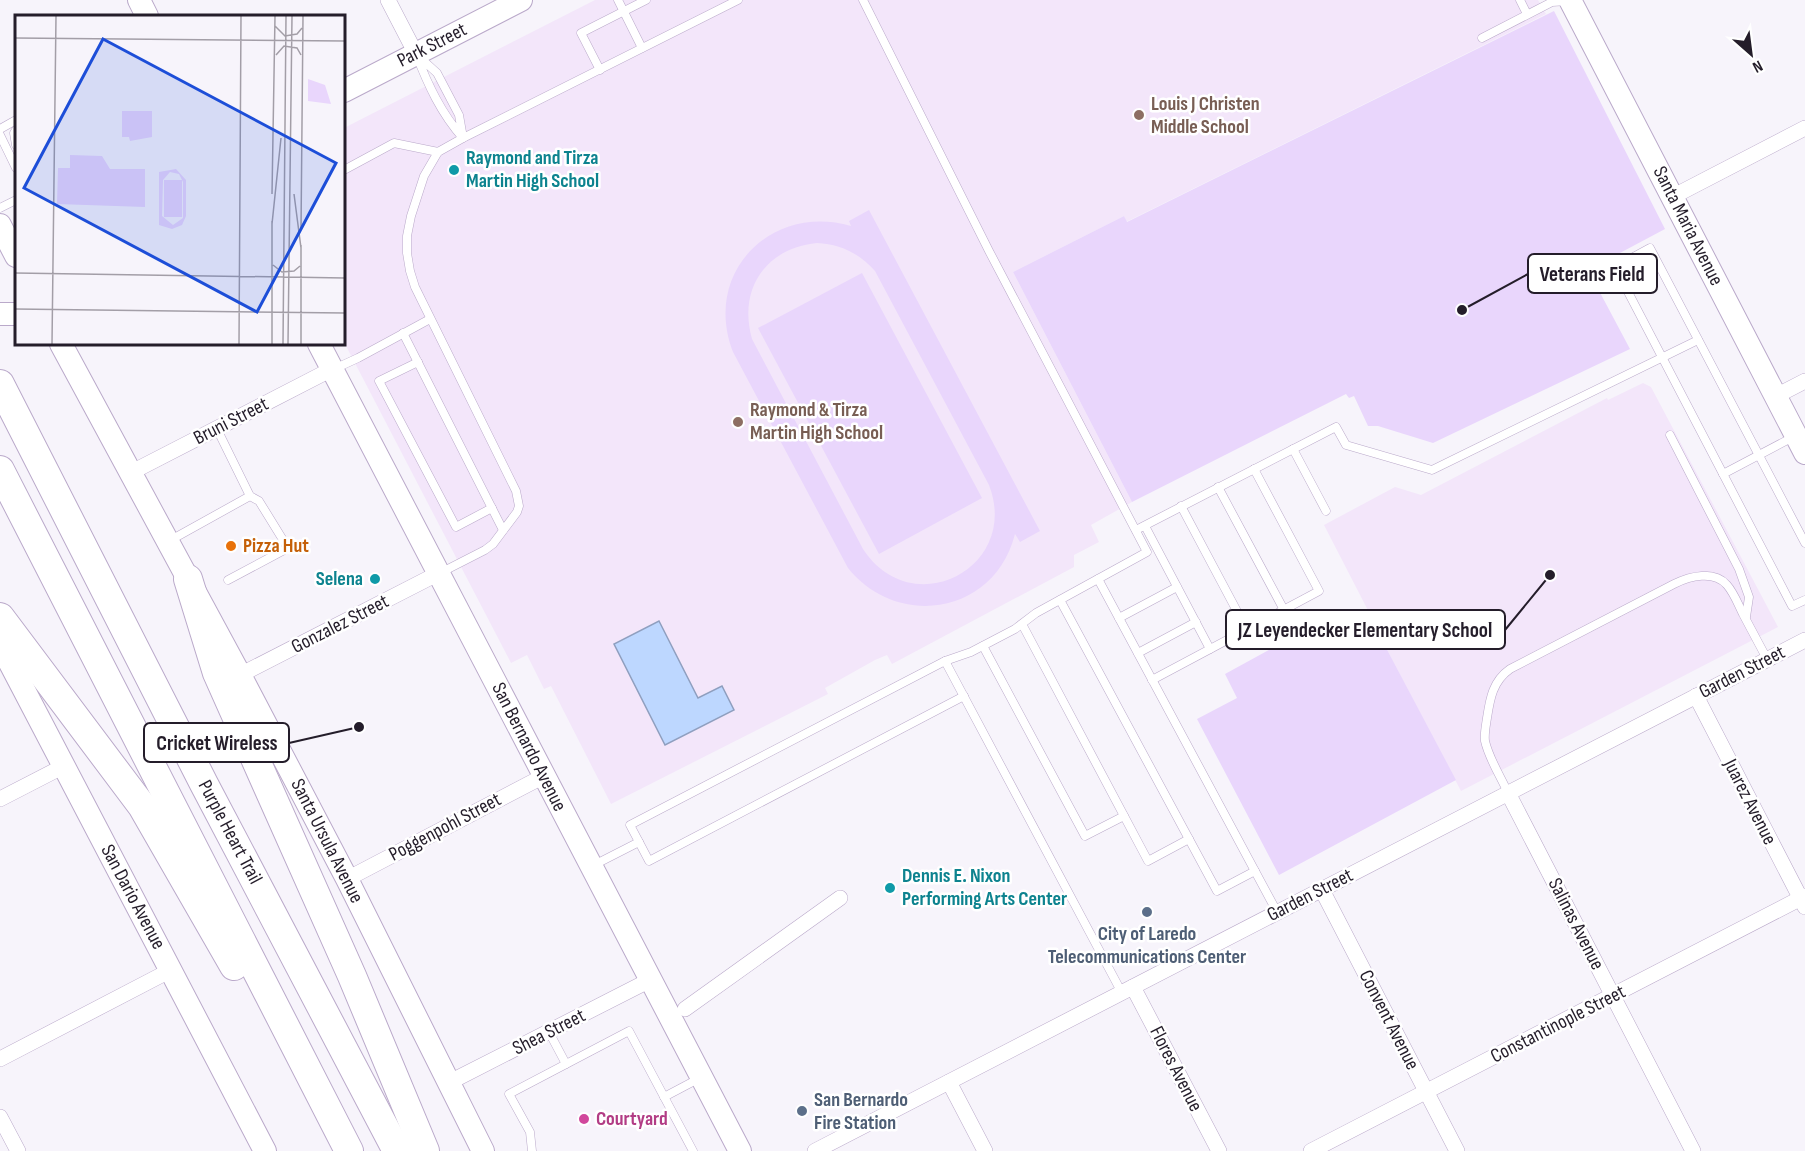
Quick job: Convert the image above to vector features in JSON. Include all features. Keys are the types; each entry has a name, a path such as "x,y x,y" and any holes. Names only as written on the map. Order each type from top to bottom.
{"highway":[{"name":"Purple Heart Trail","path":"0,384 210,794 397,1151"},
{"name":"Purple Heart Trail","path":"0,470 348,1151"},
{"path":"188,579 217,673 352,976 425,1151"},
{"path":"0,617 142,806 237,971 348,1151"}],"main road":[{"path":"139,0 146,15"},
{"name":"Park Street","path":"345,90 521,0"},
{"name":"Santa Maria Avenue","path":"1571,0 1801,444"},
{"path":"0,225 15,256"},
{"path":"0,268 15,259"},
{"name":"Santa Ursula Avenue","path":"62,345 240,675 347,879 483,1151"},
{"name":"San Bernardo Avenue","path":"320,345 740,1151"},
{"name":"San Dario Avenue","path":"0,644 265,1151"}],"street":[{"path":"388,0 416,54"},
{"path":"1672,197 1805,128"},
{"name":"Bruni Street","path":"130,473 332,369"},
{"path":"1776,396 1805,381"},
{"name":"Gonzalez Street","path":"240,675 439,573"},
{"name":"Garden Street","path":"815,1151 1805,640"},
{"name":"Juarez Avenue","path":"1696,696 1804,900"},
{"path":"0,799 64,766"},
{"name":"Poggenpohl Street","path":"347,879 544,776"},
{"name":"Salinas Avenue","path":"1508,793 1694,1151"},
{"name":"Convent Avenue","path":"1322,890 1457,1151"},
{"path":"685,1009 840,898"},
{"name":"Constantinople Street","path":"1311,1151 1613,995 1804,900"},
{"path":"0,1059 171,970"},
{"name":"Shea Street","path":"448,1083 650,980"},
{"name":"Flores Avenue","path":"1128,990 1219,1151"},
{"path":"949,1082 985,1151"},
{"path":"0,1117 18,1151"}],"lane":[{"path":"618,0 642,48"},
{"path":"600,70 581,33 646,0"},
{"path":"439,573 493,544 519,506 516,490 430,319 410,271 407,236 424,176 438,152 738,0"},
{"path":"863,0 989,251 1147,552 1036,613 1022,624 983,646 945,661 630,825 649,861 964,696"},
{"path":"1520,0 1527,14"},
{"path":"1482,38 1552,2 1571,0"},
{"path":"416,54 426,79 448,120 463,138"},
{"path":"416,54 437,73 459,115 463,138"},
{"path":"0,129 15,121"},
{"path":"0,135 15,166"},
{"path":"345,169 394,143 438,152"},
{"path":"0,208 15,200"},
{"path":"1805,543 1650,248 1615,267 1792,606 1805,600"},
{"path":"332,369 358,358 430,319"},
{"path":"403,333 503,530"},
{"path":"1136,530 1336,427 1346,445 1432,470 1698,340"},
{"path":"418,362 380,381 456,527 492,508"},
{"path":"217,429 250,496 259,501 288,548 228,580"},
{"path":"1670,435 1739,569 1749,597 1746,618"},
{"path":"1723,474 1759,455 1801,444"},
{"path":"1293,449 1326,511"},
{"path":"1152,680 1319,591 1254,469"},
{"path":"1218,488 1284,610"},
{"path":"168,542 250,496"},
{"path":"1181,506 1247,630"},
{"path":"1145,526 1210,649"},
{"path":"1508,793 1485,740 1492,693 1504,673 1674,584 1692,577 1713,577 1722,580 1732,592 1767,659"},
{"path":"1098,579 1277,912"},
{"path":"1119,618 1177,586"},
{"path":"1060,600 1217,891 1255,872"},
{"path":"1138,653 1196,622"},
{"path":"1022,624 1148,861 1189,839"},
{"path":"983,646 1085,837 1124,816"},
{"path":"945,661 1128,990"},
{"path":"591,867 639,842"},
{"path":"532,1151 530,1132 509,1094 629,1031 693,1151"},
{"path":"549,1032 566,1064"},
{"path":"664,1097 701,1077"}],"shaded area":[{"name":"Raymond & Tirza Martin High School","path":"595,0 1538,0 1546,14 1126,222 1124,216 1013,272 1132,502 1091,525 1099,542 1074,555 1074,567 892,664 887,655 875,660 825,688 828,694 611,804 551,686 544,689 527,655 511,663 345,344 345,127"},
{"path":"1554,11 1665,229 1588,270 1630,349 1433,443 1378,426 1368,426 1354,396 1349,398 1346,394 1132,502 1013,272 1124,216 1127,222"},
{"path":"869,210 1040,531 1020,542 1015,534 1004,561 988,582 967,596 943,604 918,606 892,600 869,588 848,568 733,352 726,323 727,295 736,271 751,250 771,235 795,225 822,222 851,226 849,221","holes":["817,243 856,254 875,271 989,485 995,515 990,541 976,562 956,576 933,584 908,582 884,571 863,549 752,339 749,304 760,274 783,253"]},
{"path":"862,273 982,498 879,554 758,328"},
{"path":"1643,383 1651,387 1778,627 1461,791 1324,525 1395,487 1421,495 1607,398 1608,400"},
{"path":"1318,623 1331,647 1374,625 1456,780 1279,875 1197,719 1237,698 1225,674"}],"water":[{"path":"659,621 698,698 722,686 734,710 665,745 614,644"}],"place":[{"name":"Louis J Christen Middle School","path":"1139,115"},
{"name":"Raymond and Tirza Martin High School","path":"454,170"},
{"name":"Veterans Field","path":"1462,310"},
{"name":"Raymond & Tirza Martin High School","path":"738,422"},
{"name":"Pizza Hut","path":"231,546"},
{"name":"JZ Leyendecker Elementary School","path":"1550,575"},
{"name":"Selena","path":"375,579"},
{"name":"Cricket Wireless","path":"359,727"},
{"name":"Dennis E. Nixon Performing Arts Center","path":"890,888"},
{"name":"City of Laredo Telecommunications Center","path":"1147,912"},
{"name":"San Bernardo Fire Station","path":"802,1111"},
{"name":"Courtyard","path":"584,1119"}]}
